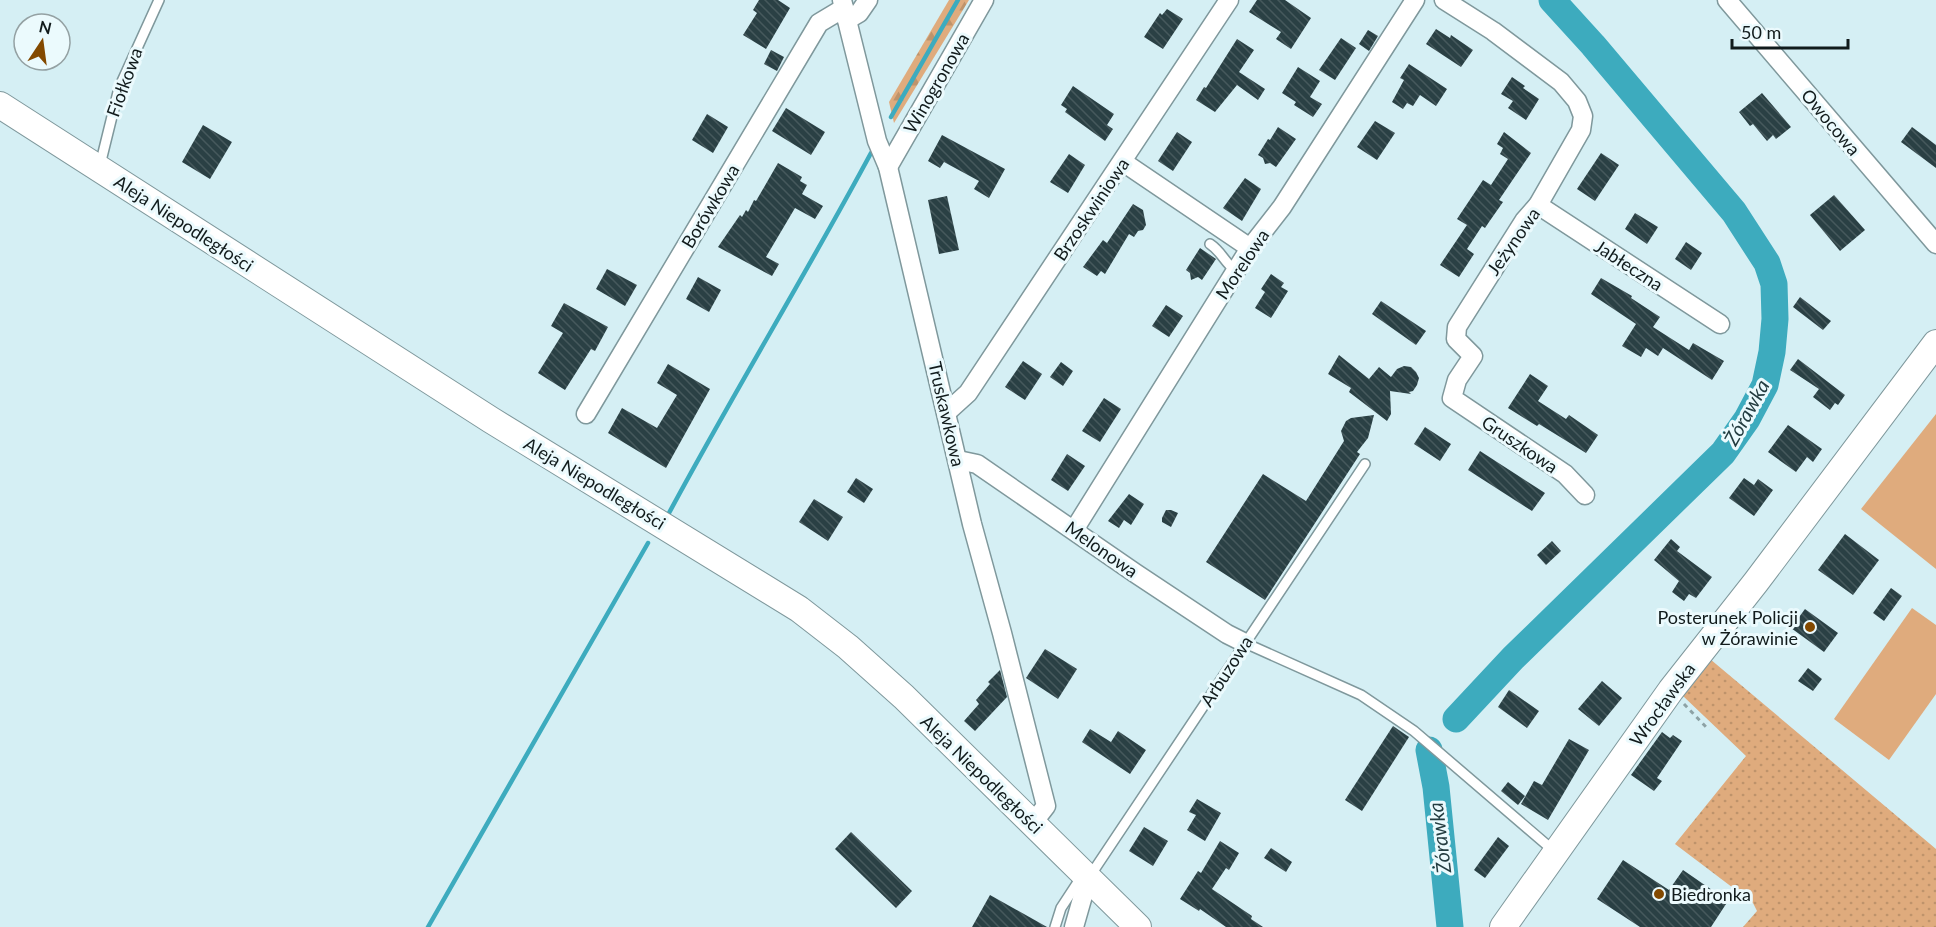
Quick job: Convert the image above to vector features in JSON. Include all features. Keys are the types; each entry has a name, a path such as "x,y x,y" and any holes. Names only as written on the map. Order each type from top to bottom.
{"street":[{"name":"Borówkowa","path":"586,414 819,23 845,9 859,13 868,0"},
{"name":"Winogronowa","path":"888,167 984,0"},
{"name":"Brzoskwiniowa","path":"946,412 968,393 1229,0"},
{"name":"Morelowa","path":"1074,530 1250,248 1282,207 1415,0"},
{"name":"Jeżynowa","path":"1444,0 1493,32 1561,82 1577,101 1583,116 1581,130 1538,205 1524,221 1457,327 1456,339 1473,356 1457,380 1452,398"},
{"name":"Owocowa","path":"1727,0 1933,232"},
{"name":"Truskawkowa","path":"845,9 877,141 888,167 972,524 1046,806 1032,824"},
{"name":"Aleja Niepodległości","path":"0,105 491,420 800,609 848,647 904,697 1138,927"},
{"path":"1123,162 1250,248"},
{"name":"Jabłeczna","path":"1538,205 1720,324"},
{"name":"Wrocławska","path":"1503,927 1671,690 1756,582 1936,343"},
{"name":"Gruszkowa","path":"1452,398 1565,474 1585,495"},
{"name":"Melonowa","path":"958,460 976,464 1227,634 1245,643"},
{"path":"1074,927 1086,876"}],"lane":[{"name":"Fiołkowa","path":"97,167 102,157 118,88 159,0"},
{"path":"1210,244 1220,251 1225,262 1236,271"},
{"name":"Arbuzowa","path":"1055,927 1061,908 1086,876 1365,464"},
{"path":"1245,643 1361,695 1414,730 1556,853"}],"path":[{"path":"1671,690 1709,730"}],"green space":[{"path":"949,0 969,0 894,123 889,102"},
{"path":"1936,414 1936,569 1861,509"},
{"path":"1912,608 1936,625 1936,694 1889,760 1834,719"},
{"path":"1710,659 1936,849 1936,927 1743,927 1757,911 1753,903 1675,844 1746,756 1683,696"}],"building":[{"path":"759,0 778,0 790,8 766,49 743,35 757,13 753,10"},
{"path":"1257,0 1285,0 1311,18 1291,49 1276,39 1281,32 1249,12"},
{"path":"1167,9 1183,19 1163,49 1144,37 1160,13 1162,15"},
{"path":"1436,29 1450,38 1451,35 1473,50 1461,67 1426,44"},
{"path":"1368,30 1378,36 1369,51 1359,44"},
{"path":"1341,38 1356,48 1335,80 1319,70"},
{"path":"1237,39 1254,50 1239,72 1265,89 1258,100 1237,85 1215,112 1196,100"},
{"path":"771,50 784,57 777,71 764,64"},
{"path":"1409,64 1447,89 1436,106 1420,95 1413,106 1407,103 1403,109 1392,102 1404,80 1400,78"},
{"path":"1298,67 1320,81 1310,97 1322,104 1313,117 1294,105 1296,102 1282,93"},
{"path":"1512,77 1539,99 1526,120 1508,108 1513,101 1501,94"},
{"path":"1073,86 1114,114 1107,125 1113,129 1105,141 1065,112 1067,109 1061,105"},
{"path":"1762,93 1791,127 1776,139 1773,135 1767,141 1753,124 1750,126 1739,112"},
{"path":"786,108 825,132 811,155 772,131"},
{"path":"707,114 728,127 713,153 692,140"},
{"path":"1375,121 1395,133 1377,160 1357,147"},
{"path":"203,125 232,142 210,179 182,162"},
{"path":"1278,127 1296,139 1276,167 1270,163 1265,164 1263,158 1258,155"},
{"path":"1912,127 1936,145 1936,168 1901,142"},
{"path":"1177,132 1192,142 1173,171 1158,161"},
{"path":"1504,132 1531,153 1499,200 1503,202 1485,228 1482,226 1467,249 1474,254 1459,277 1440,265 1467,225 1457,219 1483,180 1491,185 1508,159 1500,154 1503,148 1497,144"},
{"path":"942,135 1005,169 989,198 974,189 979,181 944,162 940,168 928,161"},
{"path":"1601,153 1619,165 1595,201 1577,189"},
{"path":"1069,154 1085,165 1068,193 1050,182"},
{"path":"778,163 802,177 800,181 807,185 802,194 823,206 815,219 795,208 766,257 779,264 772,276 718,247 740,215 742,217 746,210 748,212 754,200 756,201"},
{"path":"1245,178 1261,189 1242,221 1223,208"},
{"path":"1834,195 1865,230 1840,251 1810,215"},
{"path":"947,196 959,250 939,254 928,200"},
{"path":"1133,204 1143,210 1146,225 1134,237 1129,234 1105,274 1101,271 1097,276 1083,267 1103,240 1107,243"},
{"path":"1635,213 1658,227 1647,244 1625,229"},
{"path":"1686,242 1702,253 1691,270 1675,259"},
{"path":"1200,248 1216,259 1202,280 1198,277 1191,280 1190,273 1186,270"},
{"path":"607,269 637,285 625,306 596,289"},
{"path":"1271,274 1284,283 1281,287 1288,291 1271,318 1255,308 1265,292 1261,289"},
{"path":"698,277 721,290 709,312 686,299"},
{"path":"1601,278 1632,296 1631,298 1660,317 1653,327 1689,350 1693,343 1724,361 1712,380 1663,348 1658,356 1646,348 1641,357 1622,346 1636,324 1591,294"},
{"path":"1800,297 1831,321 1823,330 1793,307"},
{"path":"1381,301 1426,331 1416,345 1372,314"},
{"path":"564,303 608,327 595,351 591,349 565,390 538,373 563,333 551,326"},
{"path":"1166,305 1183,316 1169,337 1152,326"},
{"path":"1339,355 1369,379 1379,367 1391,377 1397,369 1404,366 1411,367 1419,378 1417,385 1413,391 1409,392 1411,394 1390,391 1391,414 1387,421 1349,392 1351,388 1328,374"},
{"path":"1798,359 1845,395 1838,405 1835,403 1830,410 1813,397 1819,389 1790,370"},
{"path":"1023,361 1042,374 1025,400 1005,387"},
{"path":"1061,362 1073,371 1063,386 1050,377"},
{"path":"668,364 710,389 666,468 608,433 622,408 657,428 677,395 657,383"},
{"path":"1530,374 1548,386 1538,401 1566,419 1569,415 1598,435 1586,453 1508,408"},
{"path":"1104,398 1121,409 1100,442 1082,431"},
{"path":"1374,415 1368,438 1357,452 1360,454 1265,600 1206,562 1263,474 1306,501 1344,441 1341,431 1346,421 1351,418"},
{"path":"1788,425 1822,449 1813,462 1807,457 1796,472 1768,452"},
{"path":"1425,427 1451,444 1440,461 1414,444"},
{"path":"1480,451 1545,493 1532,511 1468,470"},
{"path":"1067,454 1085,466 1068,491 1051,480"},
{"path":"856,478 873,489 864,503 847,492"},
{"path":"1744,478 1754,485 1758,479 1773,490 1754,516 1729,498"},
{"path":"1129,494 1144,504 1131,525 1124,520 1119,528 1108,521"},
{"path":"814,499 843,517 828,541 799,522"},
{"path":"1166,510 1178,513 1171,527 1162,522"},
{"path":"1845,534 1879,560 1853,595 1818,570"},
{"path":"1671,539 1680,547 1677,551 1712,577 1696,598 1689,594 1684,601 1672,592 1679,581 1654,560"},
{"path":"1552,541 1561,551 1546,565 1537,555"},
{"path":"1891,588 1902,596 1884,621 1873,613"},
{"path":"1805,609 1838,633 1824,652 1791,628"},
{"path":"1045,649 1077,669 1058,699 1026,678"},
{"path":"1808,668 1822,679 1813,691 1798,681"},
{"path":"1000,670 1007,697 975,731 964,721 979,704 976,700 990,684 988,682"},
{"path":"1602,681 1622,698 1599,726 1578,709"},
{"path":"1509,690 1539,711 1527,728 1498,707"},
{"path":"1393,726 1409,737 1362,811 1345,800"},
{"path":"1090,729 1111,742 1118,731 1146,750 1130,774 1082,742"},
{"path":"1662,732 1670,738 1673,735 1682,741 1657,778 1662,781 1654,791 1631,775"},
{"path":"1569,739 1589,750 1548,820 1521,804 1534,781 1542,785"},
{"path":"1508,782 1525,796 1518,805 1501,791"},
{"path":"1197,799 1221,813 1205,841 1187,830 1196,815 1189,812"},
{"path":"1144,827 1168,841 1153,866 1129,851"},
{"path":"851,832 912,891 896,908 835,849"},
{"path":"1498,837 1509,846 1485,878 1474,870"},
{"path":"1220,841 1239,853 1229,870 1226,868 1212,889 1252,916 1251,919 1263,927 1226,927 1200,909 1199,911 1180,899 1198,871 1201,873"},
{"path":"1271,848 1292,862 1286,872 1264,858"},
{"name":"Biedronka","path":"1623,860 1669,890 1683,870 1728,901 1711,927 1640,927 1597,899"},
{"path":"990,895 1047,927 972,927"}],"waterway":[{"path":"891,117 958,0"},
{"name":"Żórawka","path":"1456,719 1513,658 1723,453 1747,419 1765,385 1772,352 1775,319 1774,284 1767,263 1734,212 1552,0"},
{"path":"669,513 871,153"},
{"path":"428,927 648,543"},
{"name":"Żórawka","path":"1429,750 1436,787 1450,927"}],"place":[{"name":"Posterunek Policji w Żórawinie","path":"1810,627"},
{"name":"Biedronka","path":"1659,894"}]}
